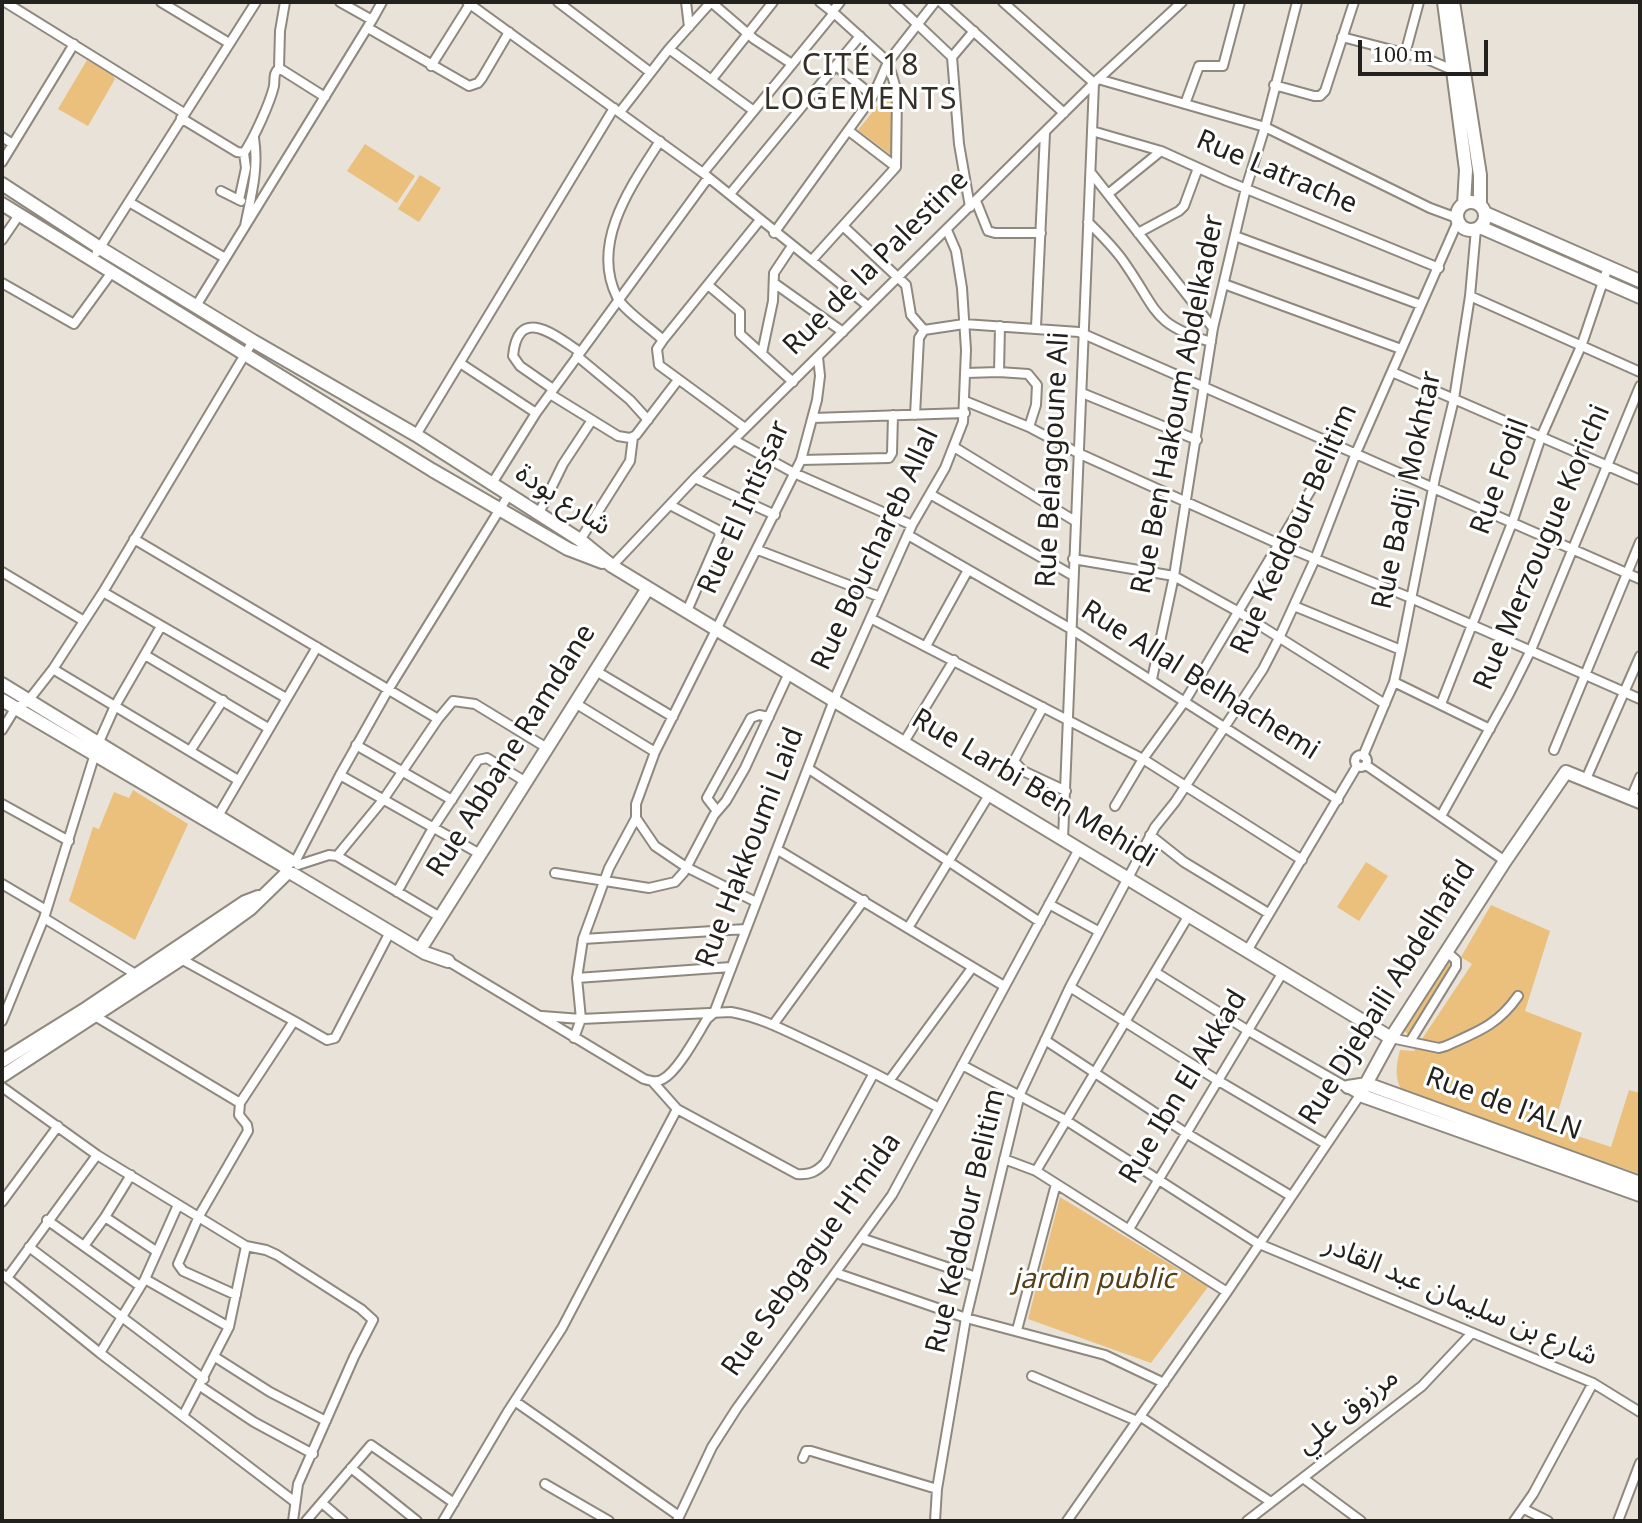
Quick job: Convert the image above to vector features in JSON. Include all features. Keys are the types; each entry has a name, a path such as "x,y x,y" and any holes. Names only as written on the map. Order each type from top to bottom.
{"street":[{"path":"5,2 237,152 244,153"},
{"path":"161,2 229,43"},
{"path":"93,260 256,2"},
{"path":"239,200 246,168 244,153 254,138 279,68 285,2"},
{"path":"340,2 431,66 473,86 482,78 509,32"},
{"path":"196,306 382,2"},
{"path":"558,2 650,72"},
{"path":"686,2 689,27"},
{"path":"416,435 617,110 711,2 747,33 792,64"},
{"path":"712,79 773,2"},
{"path":"812,260 896,167 897,92 888,62 820,2"},
{"path":"491,485 536,413 705,176 840,2"},
{"path":"894,2 952,57 959,144 973,204 988,231 1041,233"},
{"path":"774,233 873,96 888,62 938,2 1064,113"},
{"path":"1003,2 1096,81 1265,127 1458,220 1464,228 1478,228 1640,297"},
{"name":"Rue de la Palestine","path":"612,566 695,478 868,306 1096,81 1182,2"},
{"path":"1185,104 1199,66 1223,66 1240,2"},
{"name":"Rue Ben Hakoum Abdelkader","path":"1152,679 1174,576 1213,328 1246,188 1297,2"},
{"path":"1274,85 1307,95 1320,96 1325,91 1354,2"},
{"path":"1405,54 1419,2"},
{"path":"1444,2 1480,175 1484,220 1478,228"},
{"path":"1453,2 1466,170 1464,204"},
{"path":"431,66 468,3 730,194 774,233 868,306"},
{"path":"952,57 974,31"},
{"path":"730,194 860,36"},
{"path":"1342,37 1405,54 1460,74"},
{"path":"2,162 74,44"},
{"path":"669,49 754,111"},
{"path":"836,66 873,96"},
{"path":"279,68 325,97"},
{"name":"Rue Belaggoune Ali","path":"1063,839 1072,676 1072,575 1096,81"},
{"path":"849,131 896,167"},
{"name":"Rue Latrache","path":"1092,131 1161,151 1439,268"},
{"path":"1036,327 1045,132"},
{"path":"2,137 13,144"},
{"path":"244,231 258,161 254,138"},
{"path":"660,141 629,189 615,223 607,266 618,300 663,340"},
{"path":"1108,194 1161,151"},
{"path":"1138,233 1184,206 1198,168"},
{"path":"1091,174 1213,328"},
{"name":"شارع بودة","path":"2,184 253,341 416,435 580,540 612,566"},
{"path":"221,191 249,205"},
{"path":"129,202 225,258"},
{"path":"1458,220 1458,210 1464,204 1473,202 1482,209 1640,281"},
{"name":"شارع بودة","path":"2,204 500,510 568,549 612,566"},
{"path":"2,240 19,215"},
{"path":"745,428 659,365 657,349 760,220"},
{"name":"Rue Keddour Belitim","path":"935,1521 937,1489 966,1318 1020,1094 1098,931 1150,835 1263,669 1279,638 1458,220"},
{"path":"1088,222 1125,263 1155,313 1176,330 1211,342"},
{"path":"843,226 907,287 911,315 924,330"},
{"name":"Rue Badji Mokhtar","path":"1247,951 1362,762 1394,682 1454,399 1478,228"},
{"name":"Rue Bouchareb Allal","path":"834,700 912,525 954,447 965,413 964,324 958,264 947,230"},
{"path":"1235,236 1421,305"},
{"path":"762,353 773,301 776,268 792,246"},
{"name":"Rue Fodil","path":"1441,704 1512,523 1541,437 1582,344 1608,267"},
{"path":"2,283 74,324 112,272"},
{"path":"774,283 843,332"},
{"path":"1224,284 1401,349"},
{"path":"708,285 740,312 740,334 793,382"},
{"path":"1470,296 1640,372"},
{"path":"915,415 919,338 924,330 964,324 1067,330 1085,335 1640,579"},
{"path":"999,372 1000,326"},
{"path":"633,437 618,436 592,420 551,392 515,361 513,351 526,328 538,327 548,331 630,400 648,420"},
{"path":"2,730 15,709 28,701 53,669 103,592 253,341"},
{"name":"Rue El Intissar","path":"581,1019 577,978 583,939 604,882 636,818 638,794 655,752 801,460 813,418 820,376 818,357"},
{"path":"460,363 536,413"},
{"path":"1392,372 1640,480"},
{"path":"966,373 1028,374 1036,381 1036,405 1029,427"},
{"path":"580,540 630,461 633,437 678,380"},
{"name":"Rue Merzougue Korichi","path":"1441,816 1531,650 1640,386"},
{"path":"1082,393 1197,440"},
{"path":"965,401 1029,427 1078,453 1279,544 1411,598 1640,699"},
{"path":"813,418 965,413"},
{"path":"801,460 889,458 892,453 893,415"},
{"path":"537,515 563,464 592,420"},
{"path":"734,440 794,473 912,525"},
{"path":"1115,806 1143,759 1185,701 1337,446"},
{"path":"954,447 1075,521"},
{"path":"695,478 775,515"},
{"path":"930,494 1072,575"},
{"path":"2,1076 181,959 250,909 293,867 356,745 508,496"},
{"path":"670,505 718,530 720,535 687,611"},
{"name":"Rue Allal Belhachemi","path":"908,535 1071,629 1338,800"},
{"path":"134,539 438,719"},
{"path":"1554,750 1640,542"},
{"path":"758,550 880,597"},
{"path":"1073,559 1174,576 1237,611 1385,704"},
{"name":"Rue Larbi Ben Mehidi","path":"612,566 1391,1038"},
{"path":"926,646 968,570"},
{"path":"2,572 84,621"},
{"name":"Rue Abbane Ramdane","path":"424,943 648,588"},
{"path":"103,592 160,628 286,698"},
{"path":"1294,606 1401,650"},
{"path":"872,619 1143,759 1302,860"},
{"path":"2,1021 45,914 96,749 115,706 160,628"},
{"path":"218,816 317,647"},
{"path":"145,655 268,728"},
{"path":"1640,656 1586,779 1635,800 1640,777"},
{"path":"904,742 954,660"},
{"path":"53,669 238,780"},
{"path":"596,671 673,717"},
{"path":"555,873 649,888 667,886 680,878 717,811 726,801 789,673"},
{"path":"1394,682 1490,729"},
{"path":"2,684 96,749 358,908 424,943 574,1038 653,1082 677,1109 797,1174 813,1173 825,1163 874,1073"},
{"path":"2,700 218,816 293,867"},
{"path":"190,751 223,700"},
{"name":"Rue Hakkoumi Laid","path":"653,1082 659,1082 669,1075 714,1013 834,700"},
{"path":"337,856 403,773 450,702 468,702 547,748"},
{"path":"575,703 655,752"},
{"path":"1043,707 1014,761 1023,771 1066,791"},
{"path":"717,811 709,804 707,796 740,736 751,718 759,715 769,717"},
{"path":"740,736 756,744"},
{"path":"356,745 452,800"},
{"path":"397,892 473,766 482,759 492,760 526,782"},
{"path":"1362,762 1505,861"},
{"path":"809,769 1040,922"},
{"name":"Rue Djebaili Abdelhafid","path":"1067,1521 1363,1090 1391,1038 1566,772 1586,779"},
{"path":"340,775 480,854"},
{"path":"908,928 989,795"},
{"path":"2,804 69,841"},
{"path":"636,818 648,839 686,867 756,902"},
{"path":"1150,835 1184,862 1268,913"},
{"name":"Rue Sebgague H'mida","path":"678,1519 712,1447 737,1408 901,1181 1079,849"},
{"path":"778,850 1004,986"},
{"path":"293,867 329,855 337,856 440,917"},
{"path":"2,884 137,975"},
{"path":"2,1061 245,902 260,896"},
{"path":"773,1025 864,900"},
{"path":"1049,904 1098,931"},
{"path":"358,908 425,953 448,961"},
{"path":"1036,1171 1189,915"},
{"path":"583,939 746,929"},
{"path":"181,959 327,1040 335,1038 390,932"},
{"path":"1411,1040 1456,967 1456,960 1447,952"},
{"path":"577,978 731,967"},
{"path":"889,1081 972,968"},
{"path":"1155,972 1247,1030 1348,1087"},
{"name":"Rue Ibn El Akkad","path":"1129,1229 1283,972"},
{"path":"1070,987 1217,1080 1326,1144"},
{"path":"2,989 11,995"},
{"path":"1391,1038 1434,1047 1446,1046 1496,1021 1506,1014 1518,996"},
{"path":"537,1015 581,1019 741,1014 773,1025 939,1108"},
{"path":"95,1016 240,1103"},
{"path":"574,1038 581,1019"},
{"path":"236,1295 178,1266 199,1216 248,1131 239,1115 240,1103 294,1021"},
{"path":"1045,1040 1186,1133 1291,1196"},
{"name":"شارع بن سليمان عبد القادر","path":"962,1065 1067,1121 1257,1243 1593,1383 1640,1412"},
{"path":"2,1087 97,1155 246,1246 277,1255 373,1318 298,1484 293,1521"},
{"name":"Rue de l'ALN","path":"1348,1087 1548,1157 1640,1195"},
{"path":"443,1521 562,1328 677,1109"},
{"path":"2,1202 58,1126"},
{"path":"97,1155 4,1276 295,1502"},
{"name":"Rue de l'ALN","path":"1548,1157 1640,1183"},
{"path":"1004,1159 1036,1171 1227,1292"},
{"path":"84,1246 131,1175"},
{"path":"1017,1330 1056,1184"},
{"path":"100,1353 142,1282 178,1205"},
{"path":"105,1217 156,1251"},
{"path":"47,1220 142,1282 229,1327"},
{"path":"861,1238 976,1277"},
{"path":"183,1416 229,1327 246,1246"},
{"path":"29,1247 242,1415 313,1454"},
{"path":"836,1273 966,1318 1105,1355 1164,1383"},
{"name":"مرزوق علي","path":"1247,1521 1422,1386 1472,1333"},
{"path":"215,1357 270,1392 326,1421"},
{"path":"1032,1376 1139,1419 1271,1502"},
{"path":"1514,1521 1524,1509 1593,1383"},
{"path":"516,1402 678,1519"},
{"path":"306,1521 371,1445 454,1503"},
{"path":"803,1458 806,1451 811,1451 937,1489"},
{"path":"1618,1521 1640,1463"},
{"path":"351,1468 417,1521"},
{"path":"1303,1478 1361,1521"},
{"path":"545,1484 609,1521"},
{"path":"322,1503 343,1521"},
{"path":"1524,1509 1548,1521"}],"green space":[{"path":"87,60 115,79 88,126 58,109"},
{"path":"888,93 895,99 891,155 858,130"},
{"path":"365,144 415,176 397,203 347,171"},
{"path":"420,175 441,188 419,222 398,209"},
{"path":"133,790 188,824 135,940 69,901 93,827 99,829 114,792 129,798"},
{"path":"1366,862 1388,876 1359,921 1337,907"},
{"path":"1491,905 1550,931 1525,1011 1582,1033 1553,1128 1611,1147 1629,1090 1640,1093 1640,1174 1403,1093 1397,1072 1400,1050 1414,1051 1472,964 1461,957"},
{"path":"1448,960 1455,964 1409,1035 1403,1030"},
{"name":"jardin public","path":"1060,1197 1208,1287 1151,1363 1028,1319"}],"district":[{"name":"CITÉ 18 LOGEMENTS","path":"861,87"}]}
